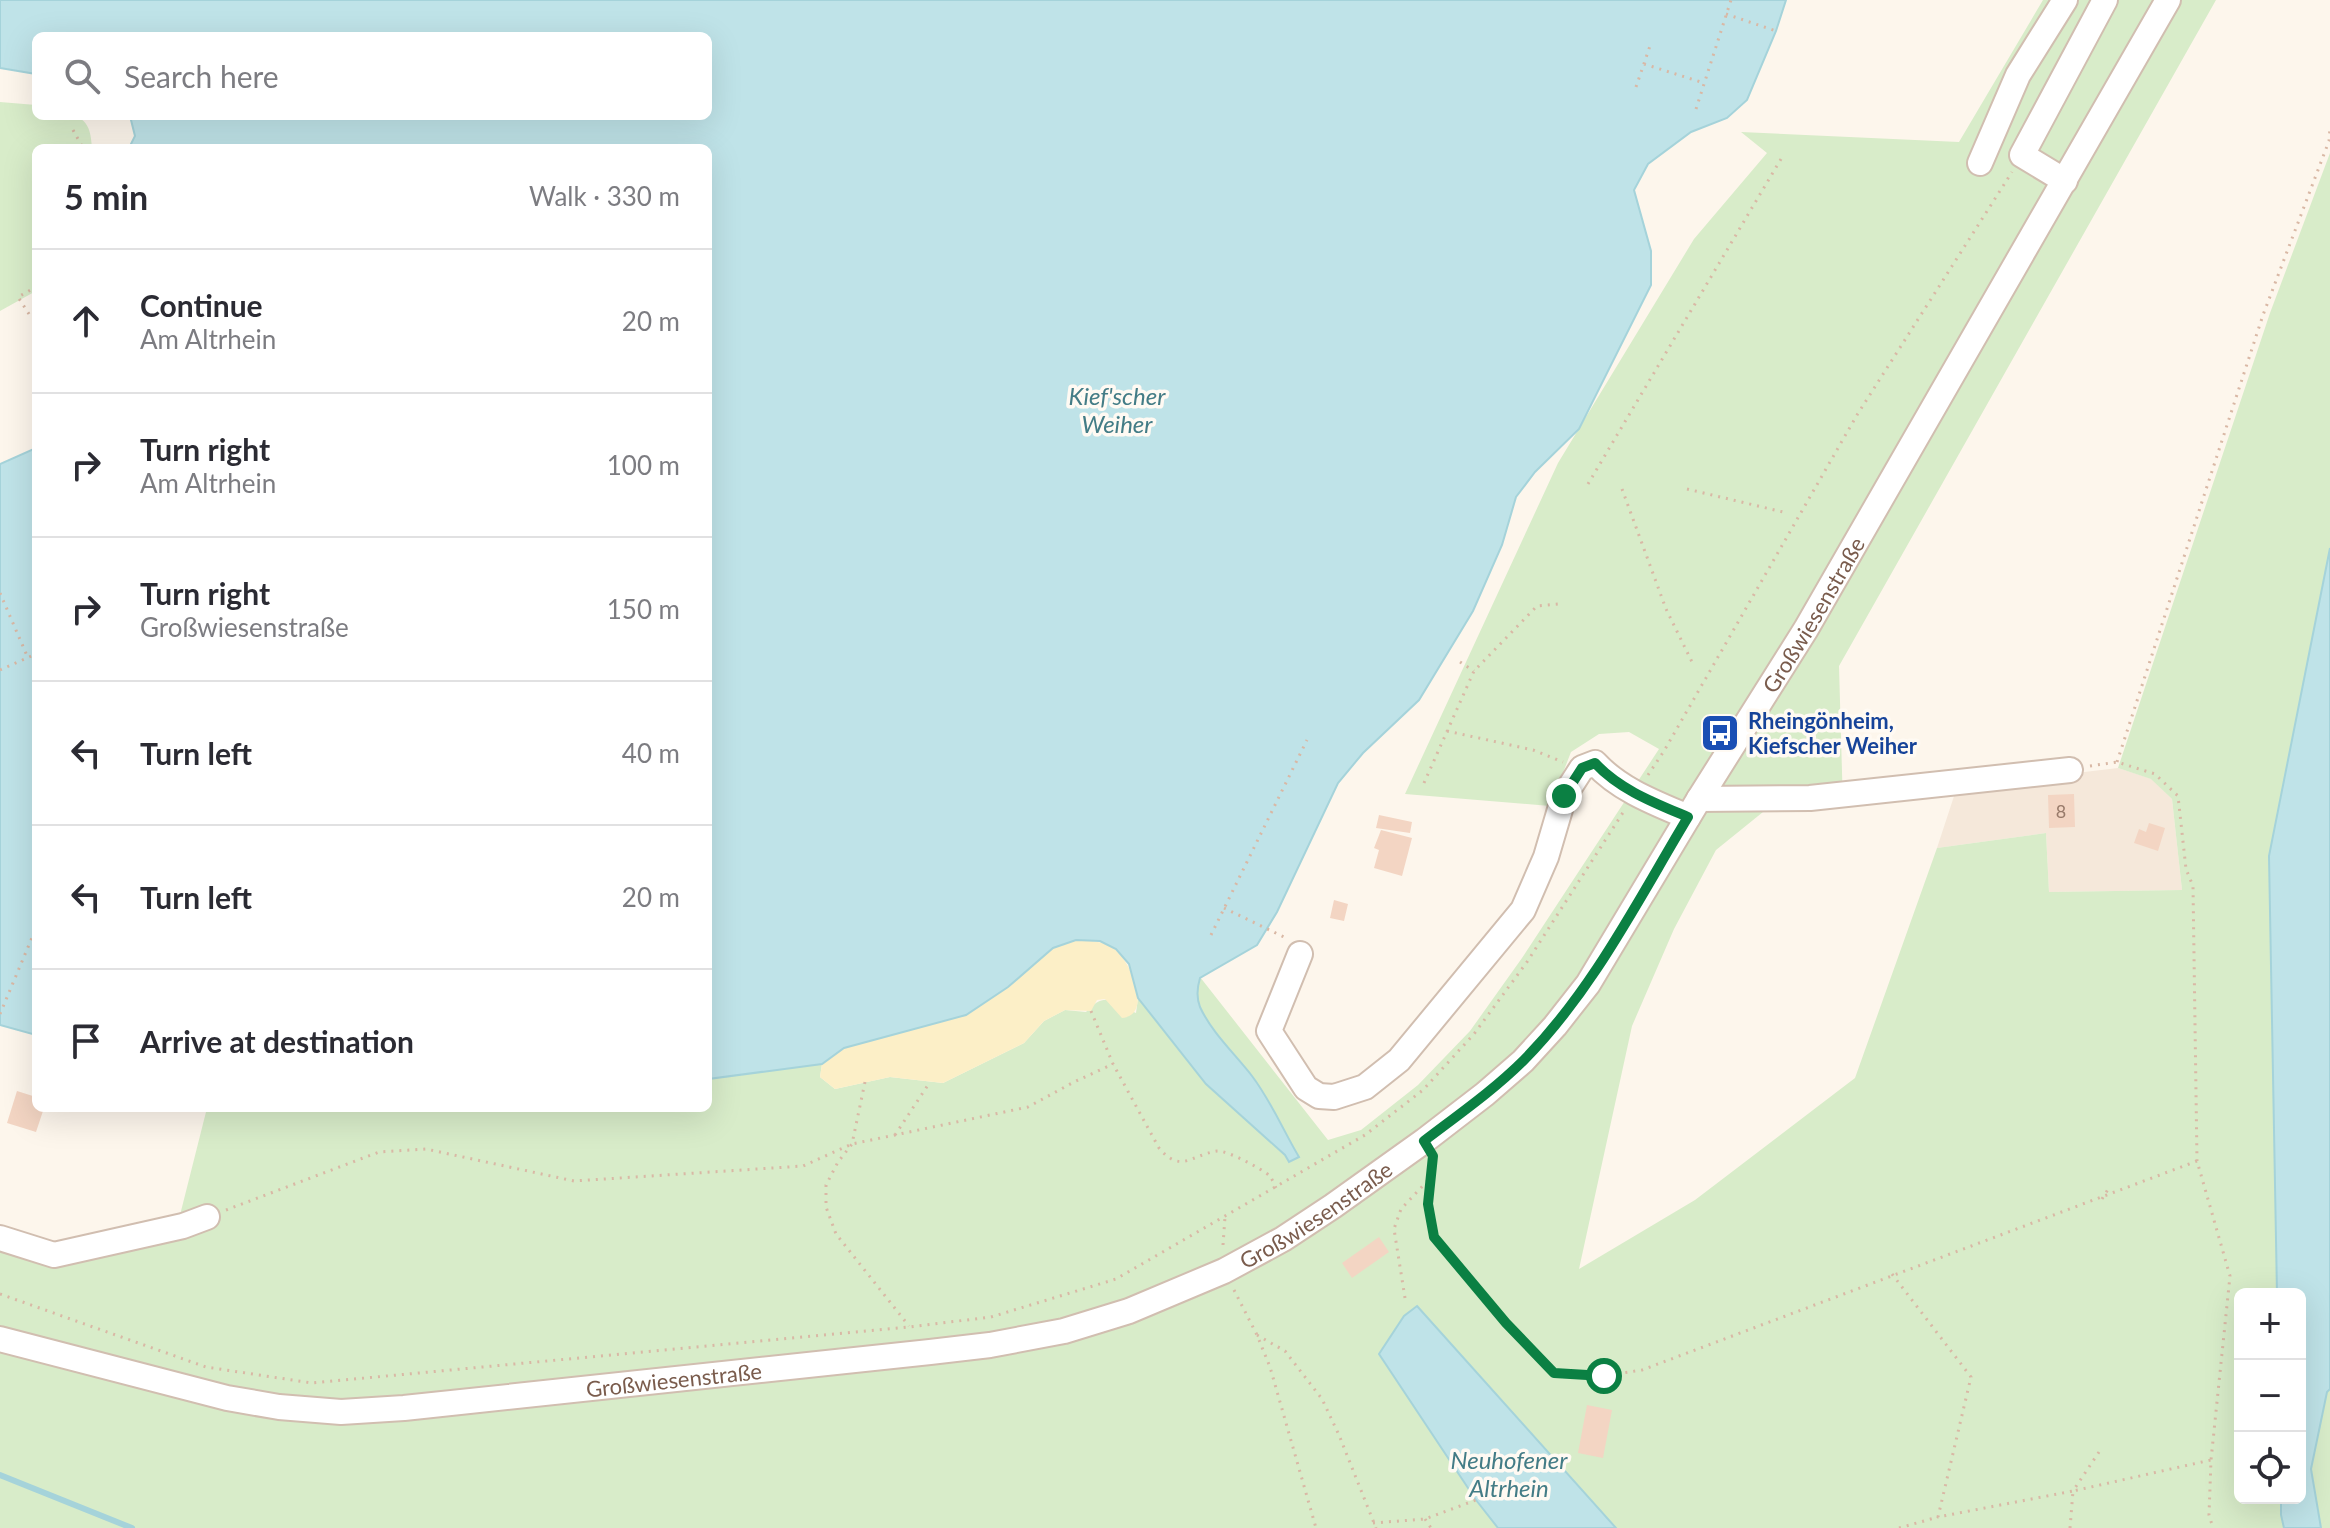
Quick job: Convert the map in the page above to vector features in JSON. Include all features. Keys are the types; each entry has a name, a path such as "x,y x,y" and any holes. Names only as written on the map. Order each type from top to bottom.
{"street":[{"path":"1980,163 2018,75 2065,0"},
{"path":"2065,181 2022,155 2105,0"},
{"name":"Großwiesenstraße","path":"0,1339 227,1398 279,1407 341,1412 420,1407 990,1345 1064,1331 1129,1311 1224,1271 1283,1239 1424,1141 1485,1094 1523,1061 1588,984 1806,629 2168,0"},
{"path":"1295,947 1269,1031 1306,1088 1319,1096 1334,1097 1365,1087 1399,1060 1523,910 1546,857 1564,796 1582,768 1595,763 1609,778 1636,793 1694,808 2070,770"},
{"path":"0,1238 54,1255 183,1226 207,1217"}],"path":[{"path":"1696,109 1731,0"},
{"path":"1726,14 1776,31"},
{"path":"1636,87 1651,43"},
{"path":"1644,64 1704,83"},
{"path":"2117,762 2263,315 2329,141 2330,128"},
{"path":"73,130 81,144"},
{"path":"0,1294 206,1367 312,1383 991,1317 1116,1279 1365,1135 1423,1090 1474,1034 1527,962 1664,751 1857,415 2022,155"},
{"path":"1588,484 1781,159"},
{"path":"29,314 18,297 32,289"},
{"path":"1622,489 1666,609 1693,664"},
{"path":"1687,489 1783,512"},
{"path":"0,593 28,658"},
{"path":"1424,783 1474,671 1537,606 1559,604"},
{"path":"0,670 32,656"},
{"path":"1460,662 1474,671"},
{"path":"1447,731 1533,750 1582,768"},
{"path":"1211,935 1307,740"},
{"path":"2070,770 2117,762 2155,774 2178,796 2186,869 2193,886 2197,1161 2230,1276 2211,1460 2209,1515 2213,1528"},
{"path":"1224,908 1295,947"},
{"path":"0,1014 32,938"},
{"path":"1091,1011 1113,1064 1166,1157 1175,1162 1185,1162 1220,1150 1270,1177 1276,1188"},
{"path":"207,1217 379,1152 426,1149 574,1181 803,1166 852,1144 1028,1107 1113,1064"},
{"path":"865,1082 852,1144 826,1185 826,1207 836,1234 909,1327"},
{"path":"895,1135 930,1082"},
{"path":"1424,1141 1433,1156 1428,1204 1434,1237 1506,1323 1554,1373 1604,1376 1642,1370 2197,1161"},
{"path":"1405,1298 1394,1229 1401,1209 1432,1176"},
{"path":"2102,1199 2110,1186"},
{"path":"1225,1217 1224,1271 1270,1367 1316,1528"},
{"path":"1892,1274 1971,1377 1938,1517"},
{"path":"1257,1335 1285,1351 1322,1399 1376,1528"},
{"path":"2070,1528 2073,1491 2101,1449"},
{"path":"1899,1528 1938,1517 2211,1460"},
{"path":"1373,1523 1425,1519 1476,1500"},
{"path":"1425,1519 1431,1528"}],"shaded area":[{"path":"2118,768 2152,779 2172,799 2182,890 2049,892 2046,833 1937,848 1957,787"}],"green space":[{"path":"2043,0 2216,0 1839,666 1843,807 1763,812 1716,850 1674,929 1632,1026 1579,1269 1695,1200 1855,1078 1937,848 2046,833 2049,892 2182,890 2172,799 2151,779 2118,768 2270,313 2330,153 2330,548 2269,856 2277,1288 2234,1288 2234,1504 2281,1504 2284,1528 1616,1528 1417,1306 1476,1500 1498,1528 0,1528 0,1230 55,1247 179,1219 206,1112 712,1112 712,1078 822,1064 820,1077 835,1089 890,1077 943,1083 1024,1043 1044,1021 1065,1010 1086,1012 1099,1001 1110,1000 1136,1013 1138,998 1206,1084 1289,1162 1298,1156 1278,1119 1198,1004 1200,977 1328,1140 1361,1130 1418,1085 1470,1031 1522,958 1659,749 1629,732 1599,734 1571,752 1550,806 1405,794 1558,463 1694,239 1767,153 1741,132 1959,142"},
{"path":"0,102 32,105 32,120 83,120 89,129 92,144 32,144 32,293 0,311"},
{"path":"2330,1389 2330,1528 2321,1528 2311,1469 2327,1391"}],"sand":[{"path":"1076,940 1095,941 1120,954 1136,986 1138,998 1131,1015 1122,1018 1105,999 1097,1000 1091,1011 1065,1010 1044,1021 1024,1043 943,1083 890,1077 835,1089 820,1077 822,1064 843,1048 966,1015 1008,987 1053,948"}],"water":[{"name":"Kief'scher Weiher","path":"0,0 1786,0 1747,100 1727,118 1691,132 1648,164 1634,190 1651,251 1651,285 1579,429 1535,472 1516,497 1502,545 1473,611 1419,700 1363,753 1338,783 1277,912 1257,945 1200,978 1197,992 1200,1007 1271,1105 1299,1157 1289,1162 1206,1084 1138,998 1129,964 1116,949 1100,941 1076,940 1053,948 1008,987 966,1015 844,1048 822,1064 712,1078 712,144 131,144 135,136 131,120 712,120 712,32 32,32 32,73 0,68"},
{"path":"32,450 32,1034 0,1025 0,464"},
{"path":"2330,548 2330,1389 2311,1469 2321,1528 2284,1528 2281,1515 2281,1504 2306,1504 2306,1288 2277,1288 2269,856"},
{"name":"Neuhofener Altrhein","path":"1417,1306 1616,1528 1498,1528 1379,1354 1404,1316"}],"building":[{"path":"2074,794 2075,827 2049,828 2048,795"},
{"path":"1379,815 1412,822 1410,833 1376,828"},
{"path":"2149,823 2165,828 2158,851 2134,843 2139,829 2146,832"},
{"path":"1381,830 1412,838 1402,876 1374,868 1379,850 1374,848"},
{"path":"1334,900 1348,904 1344,921 1330,918"},
{"path":"17,1091 32,1096 32,1112 43,1112 36,1132 7,1123"},
{"path":"1379,1237 1389,1252 1352,1278 1342,1263"},
{"path":"1587,1405 1612,1410 1603,1458 1578,1453"}],"waterway":[{"path":"0,1475 132,1528"}],"place":[{"name":"Rheingönheim, Kiefscher Weiher","path":"1720,733"}],"route":[{"path":"1564,796 1582,768 1595,763 1609,778 1688,817 1588,984 1555,1026 1523,1061 1424,1141 1433,1156 1428,1204 1434,1237 1506,1323 1554,1373 1604,1376"}]}
